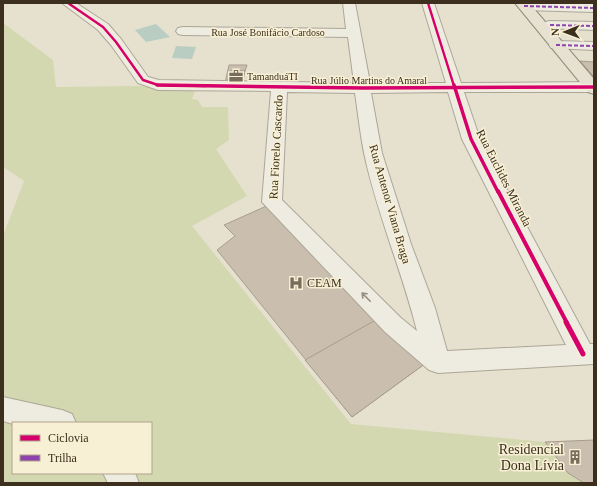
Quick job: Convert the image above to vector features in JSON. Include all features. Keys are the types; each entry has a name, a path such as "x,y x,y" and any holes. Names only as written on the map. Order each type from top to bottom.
{"main road":[{"path":"523,4 593,88"}],"street":[{"name":"Rua Júlio Martins do Amaral","path":"68,3 103,27 146,82 158,85 363,88 593,88"},
{"name":"Rua Antenor Viana Braga","path":"349,3 373,153 400,244 422,308 438,362"},
{"name":"Rua Euclides Miranda","path":"428,3 471,139 589,354"},
{"path":"523,4 594,8"},
{"path":"550,25 594,26"},
{"name":"Rua José Bonifácio Cardoso","path":"183,31 353,33"},
{"path":"556,45 594,46"},
{"name":"Rua Fiorelo Cascardo","path":"279,87 272,202 393,325 438,362"},
{"path":"393,325 422,308"},
{"path":"438,362 589,354"},
{"path":"3,409 58,422"},
{"path":"119,474 124,483"}],"green space":[{"path":"3,23 53,60 56,87 137,86 196,89 192,99 198,100 202,107 228,107 229,140 216,149 247,196 192,226 351,424 545,442 568,473 584,483 3,483 3,236 24,181 3,167"}],"shaded area":[{"path":"156,24 170,37 146,42 135,30"},
{"path":"176,46 196,47 192,59 172,58"}],"building":[{"path":"580,61 594,62 594,77"},
{"path":"229,65 247,65 245,71 230,71 228,80 243,81 243,83 225,83"},
{"name":"TamanduáTI","path":"230,71 245,71 243,81 228,80"},
{"name":"CEAM","path":"271,204 426,363 352,417 217,250 235,236 224,225"},
{"path":"381,317 426,363 352,417 305,360"},
{"name":"Residencial Dona Lívia","path":"594,440 594,483 584,483 568,473 545,442"}],"marked path":[{"path":"524,6 594,8"},
{"path":"550,25 594,26"},
{"path":"556,45 594,46"}],"cycle path":[{"path":"68,3 103,27 116,42 143,80 158,85 363,88 594,87"},
{"path":"428,3 471,139 583,354"}],"place":[{"name":"TamanduáTI","path":"236,76"},
{"name":"CEAM","path":"296,283"},
{"name":"Residencial Dona Lívia","path":"575,457"}]}
